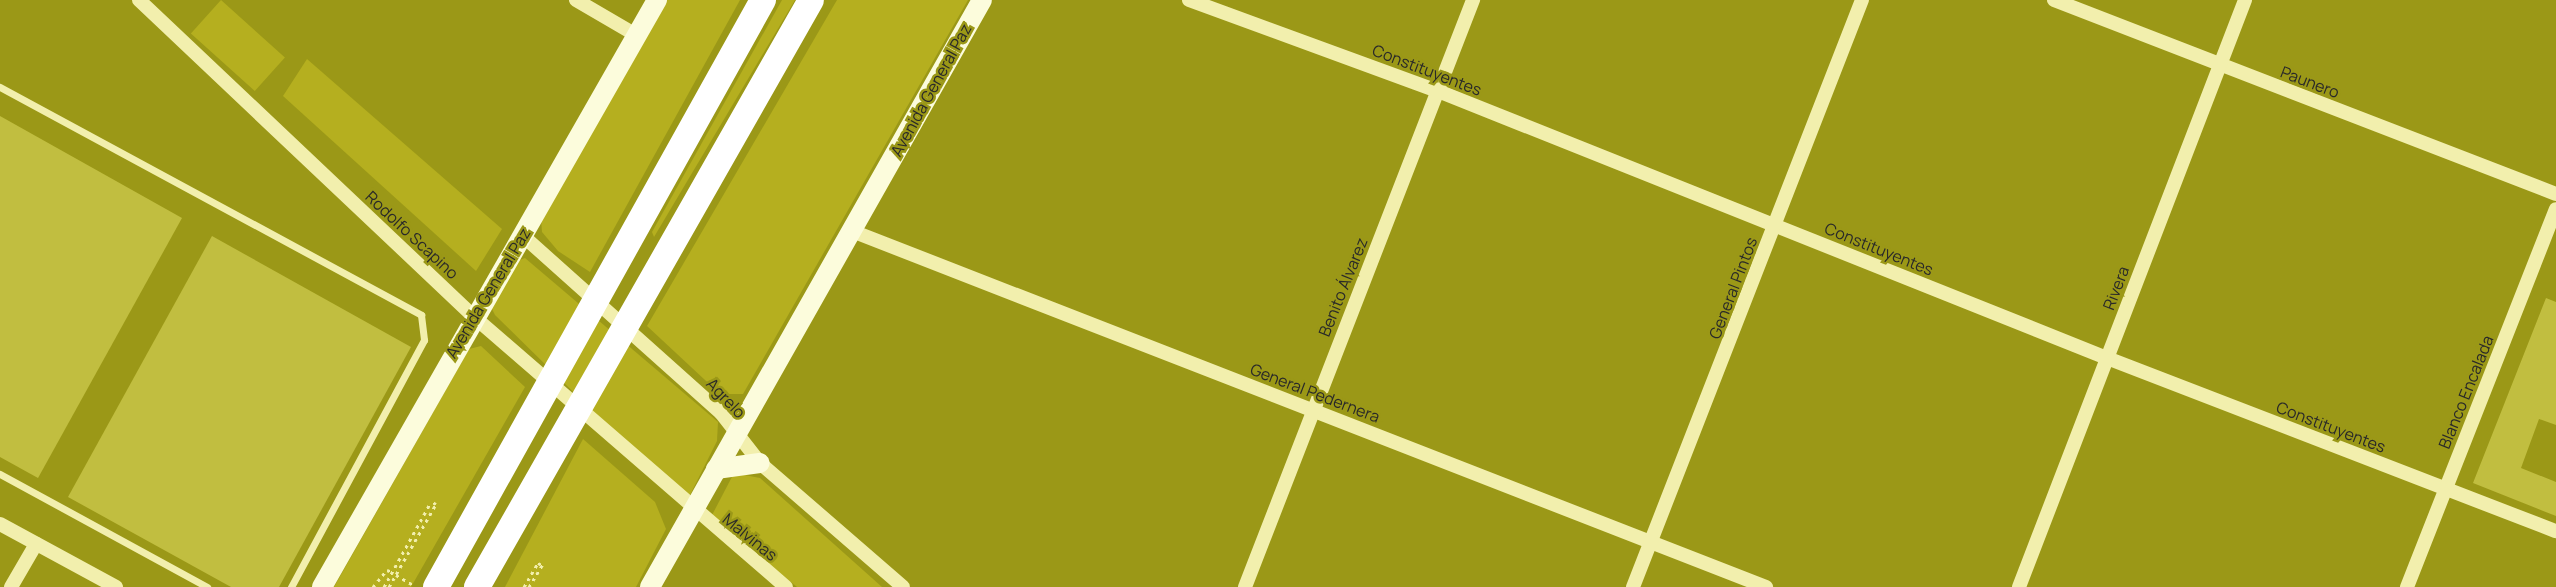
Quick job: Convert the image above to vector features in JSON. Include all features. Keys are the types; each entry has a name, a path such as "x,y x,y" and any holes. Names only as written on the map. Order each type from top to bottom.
{"highway":[{"path":"436,587 608,283 763,0"},
{"path":"479,583 811,0"}],"street":[{"name":"Rodolfo Scapino","path":"140,0 473,316 693,512"},
{"path":"576,0 636,35"},
{"name":"Avenida General Paz","path":"322,587 473,316 657,0"},
{"name":"Avenida General Paz","path":"650,587 982,0"},
{"name":"Constituyentes","path":"1189,0 1438,91 2106,358 2556,531"},
{"name":"Benito Álvarez","path":"1245,587 1473,0"},
{"name":"General Pintos","path":"1633,587 1862,0"},
{"name":"Rivera","path":"2019,587 2218,65 2245,0"},
{"name":"Paunero","path":"2057,1 2556,194"},
{"name":"Blanco Encalada","path":"2407,587 2556,209"},
{"name":"General Pedernera","path":"852,231 1766,587"},
{"name":"Agrelo","path":"522,235 721,413 760,463 903,587"},
{"path":"716,469 760,463"},
{"name":"Malvinas","path":"693,512 786,587"},
{"path":"0,524 116,587"},
{"path":"11,587 36,543"}],"lane":[{"path":"0,87 421,315 424,340 291,587"},
{"path":"0,474 207,587"}],"path":[{"path":"384,587 432,502 436,504 389,587"},
{"path":"524,587 538,563 542,565 529,587"},
{"path":"373,587 387,570 392,572"},
{"path":"396,575 417,587"}],"shaded area":[{"path":"221,0 285,58 255,91 191,33"},
{"path":"665,0 740,0 590,272 558,251 542,232 541,219"},
{"path":"782,0 795,0 654,237 652,232"},
{"path":"837,0 968,0 743,394 720,394 647,326"},
{"path":"307,59 502,229 476,271 283,96"},
{"path":"525,258 718,422 717,441 690,495 676,493 495,315 491,307 517,261"},
{"path":"481,346 525,387 411,587 334,587 469,349"},
{"path":"583,439 655,502 666,529 636,587 505,587"},
{"path":"734,473 760,478 882,587 797,587 711,517"}],"building":[{"path":"0,116 182,218 38,478 0,457"},
{"path":"212,236 411,347 279,587 231,587 68,497"},
{"path":"2546,298 2556,302 2556,425 2539,419 2521,468 2556,482 2556,516 2473,483"}]}
